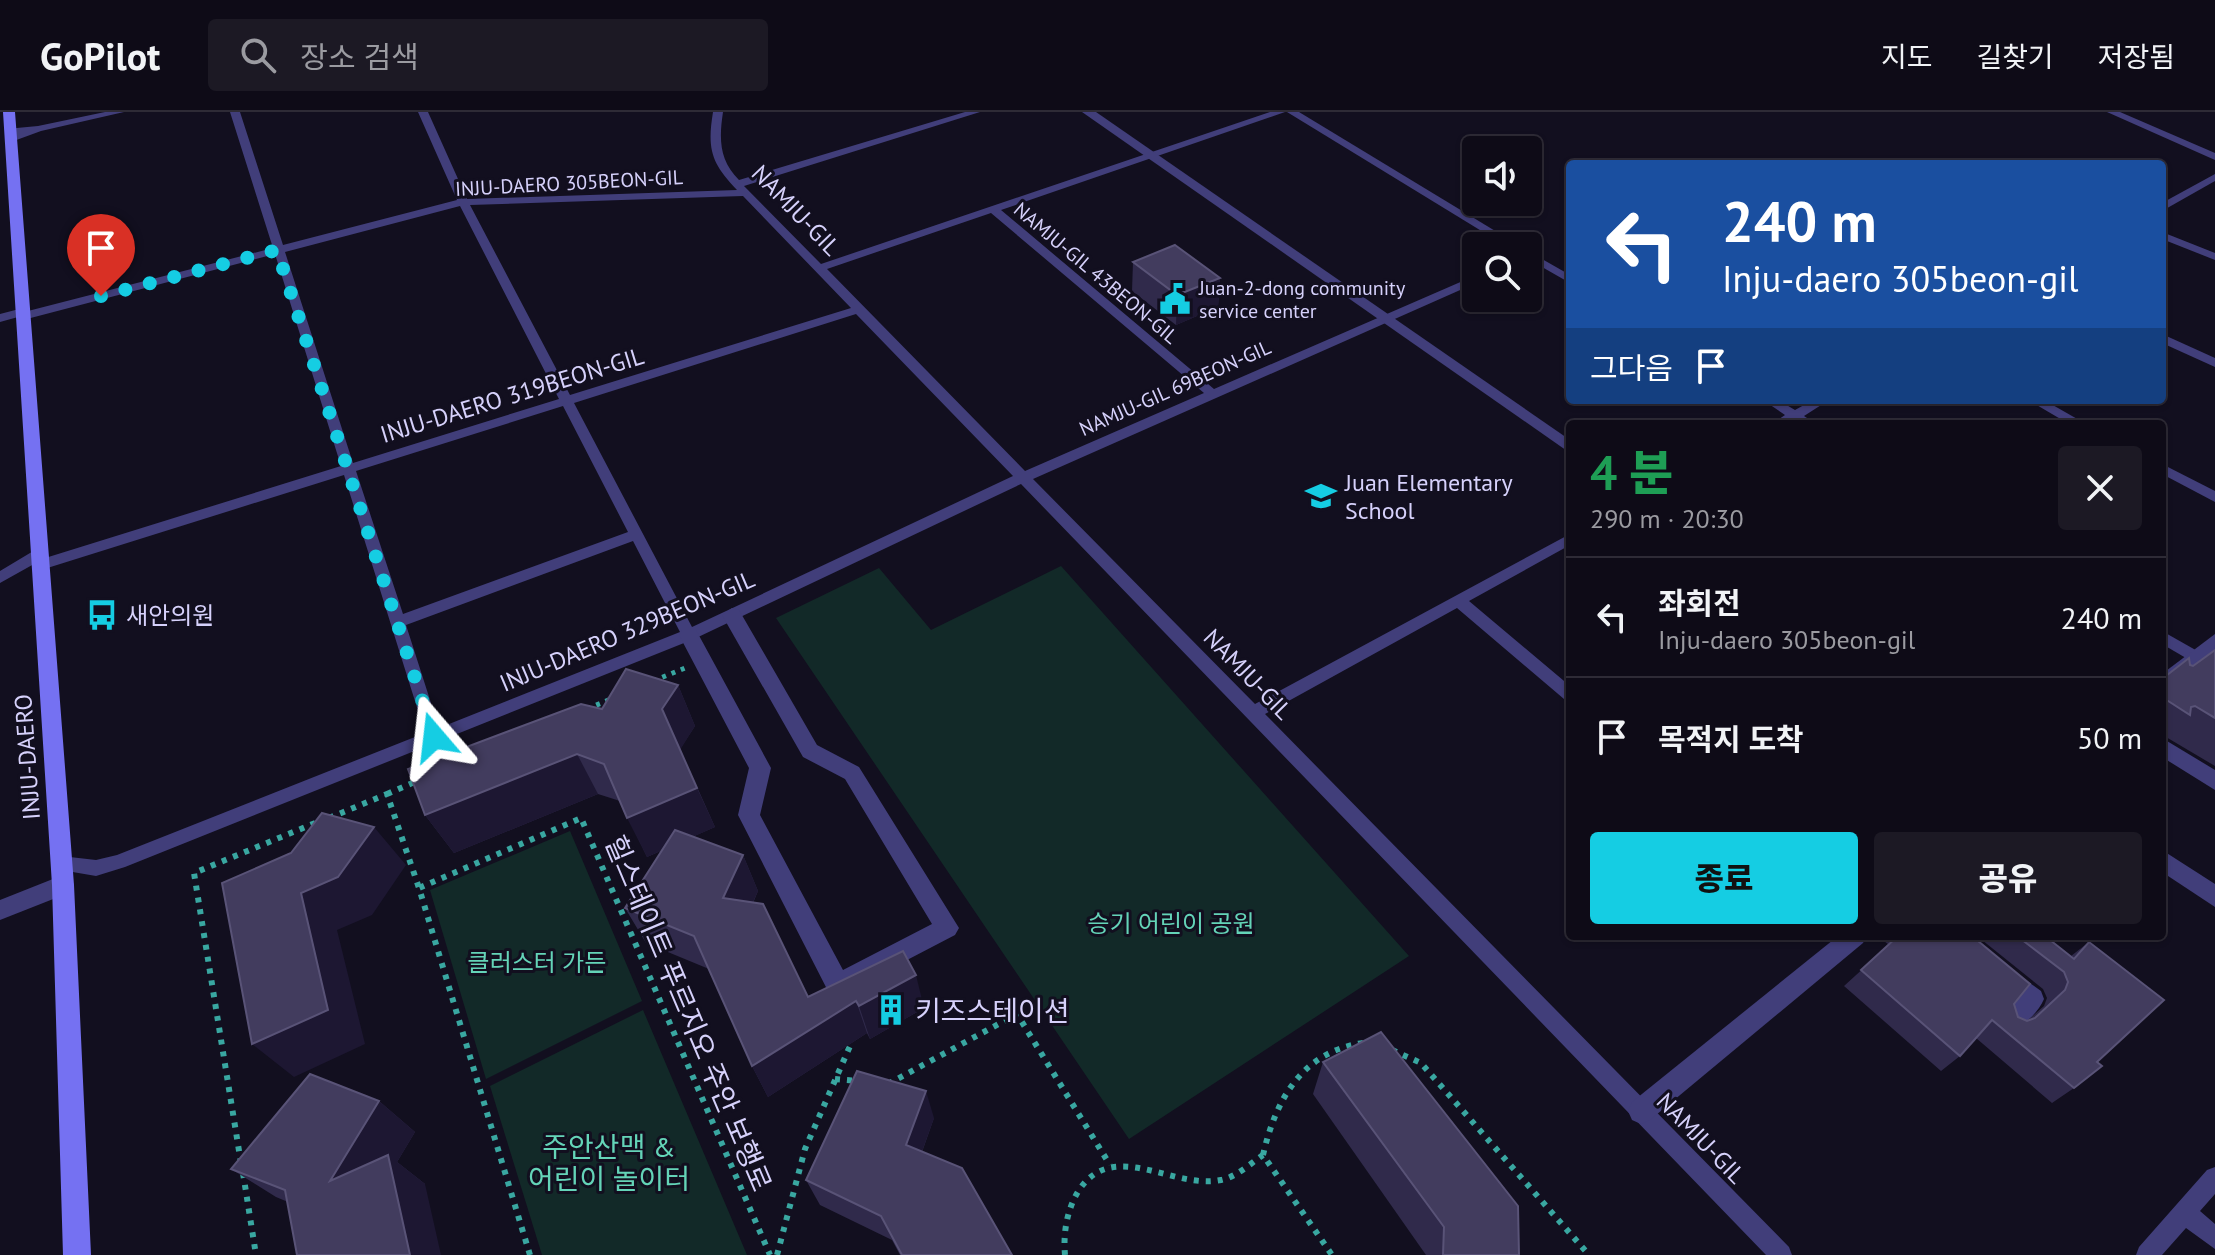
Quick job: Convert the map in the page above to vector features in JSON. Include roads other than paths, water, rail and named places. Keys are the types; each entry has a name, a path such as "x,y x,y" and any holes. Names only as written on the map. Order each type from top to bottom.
{"main road":[{"name":"INJU-DAERO","path":"8,131 62,874 77,1255"}],"street":[{"path":"1088,112 1566,445"},
{"path":"689,635 760,768 749,815 838,985 947,928 852,773 810,751 732,615"},
{"path":"2166,682 2215,641"},
{"path":"2166,749 2215,781"},
{"path":"2166,863 2215,897"},
{"path":"0,910 62,874"},
{"path":"1641,1111 1850,940"},
{"path":"1989,964 2032,999 2008,1022"}],"lane":[{"path":"8,131 38,129 119,112"},
{"path":"235,112 434,737"},
{"path":"423,112 463,202 689,635"},
{"name":"NAMJU-GIL","path":"718,112 713,143 716,158 742,189 1781,1255"},
{"name":"INJU-DAERO 305BEON-GIL","path":"0,318 463,202 742,189 975,112"},
{"name":"NAMJU-GIL 43BEON-GIL","path":"819,268 995,211 1280,112"},
{"path":"1292,112 1491,232"},
{"path":"2112,112 2215,157"},
{"path":"2166,206 2215,177"},
{"name":"NAMJU-GIL 43BEON-GIL","path":"995,211 1211,393"},
{"path":"2166,237 2215,257"},
{"path":"1542,264 1566,278"},
{"name":"NAMJU-GIL 69BEON-GIL","path":"1024,477 1462,285"},
{"name":"INJU-DAERO 319BEON-GIL","path":"0,578 40,559 348,469 860,309"},
{"path":"2166,340 2215,363"},
{"path":"1776,404 1803,420"},
{"path":"1786,420 1816,404"},
{"path":"2042,404 2072,420"},
{"path":"2166,470 2215,497"},
{"name":"INJU-DAERO 329BEON-GIL","path":"62,874 119,862 689,635 1024,477"},
{"path":"398,622 636,534"},
{"path":"1253,713 1566,541"},
{"path":"1458,601 1566,692"},
{"path":"2166,640 2215,669"},
{"path":"2147,1255 2215,1178"},
{"path":"2185,1213 2215,1238"}],"place":[{"name":"Juan-2-dong community service center","path":"1175,299"},
{"name":"Juan Elementary School","path":"1321,496"},
{"name":"새안의원","path":"102,615"},
{"name":"키즈스테이션","path":"891,1010"}],"park label":[{"name":"승기 어린이 공원","path":"1171,923"},
{"name":"클러스터 가든","path":"537,962"},
{"name":"주안산맥 & 어린이 놀이터","path":"609,1162"}]}
